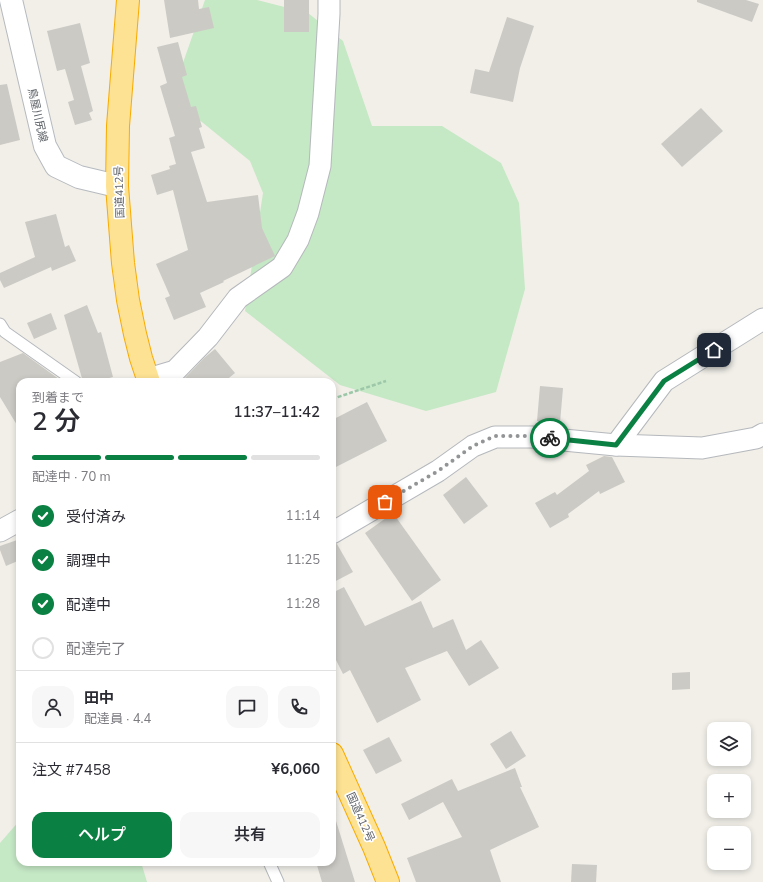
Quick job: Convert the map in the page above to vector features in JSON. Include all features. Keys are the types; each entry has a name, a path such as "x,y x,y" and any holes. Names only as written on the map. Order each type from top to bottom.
{"highway":[{"name":"国道412号","path":"128,0 118,126 117,186 123,262 128,300 141,358 148,378"},
{"name":"国道412号","path":"336,763 388,882"}],"main road":[{"name":"鳥屋川尻線","path":"11,0 45,146 56,166 79,176 117,186"}],"street":[{"path":"154,378 175,370 208,337 238,298 282,267 298,240 308,213 320,166 329,0"},
{"path":"616,445 664,381 763,319"},
{"path":"336,531 438,471 473,446 495,436 532,436 616,445 702,448 756,438 763,434"},
{"path":"0,531 16,522"}],"lane":[{"path":"0,324 5,332 70,378"},
{"path":"271,866 278,882"}],"path":[{"path":"336,399 386,381"}],"green space":[{"path":"205,0 257,0 308,13 343,41 372,126 442,126 501,163 519,203 525,289 496,392 426,411 340,385 336,382 336,378 331,378 245,311 263,193 250,161 171,97"},
{"path":"16,825 16,866 142,866 147,882 0,882 0,843"}],"building":[{"path":"164,0 198,0 199,9 209,7 214,28 170,38"},
{"path":"284,0 309,0 309,32 284,32"},
{"path":"697,0 746,0 759,4 752,22 697,2"},
{"path":"507,17 534,26 520,68 513,102 470,93 475,69 489,72"},
{"path":"80,23 90,63 81,66 93,111 89,113 92,120 75,125 68,102 74,100 65,69 57,71 47,31"},
{"path":"178,42 187,75 182,77 191,107 196,106 202,127 199,128 205,148 191,152 207,202 258,195 262,228 275,256 200,293 206,307 174,320 165,298 170,296 156,264 188,250 173,190 157,195 151,175 170,169 169,166 176,164 169,138 175,136 160,86 167,83 157,47"},
{"path":"7,84 20,140 0,145 0,85"},
{"path":"701,108 723,131 682,167 661,144"},
{"path":"56,214 65,247 69,245 76,261 52,271 51,267 4,288 0,280 0,273 35,257 25,222"},
{"path":"87,305 98,333 101,332 113,377 82,378 64,315"},
{"path":"51,313 57,329 34,339 27,323"},
{"path":"215,349 235,373 229,378 185,378"},
{"path":"23,353 57,378 16,378 16,423 0,397 0,362"},
{"path":"540,386 563,388 560,423 537,421"},
{"path":"367,402 387,441 336,467 336,418"},
{"path":"604,456 612,457 625,482 600,494 599,491 568,514 569,517 550,528 535,503 555,492 557,495 589,471 586,465"},
{"path":"466,477 488,506 464,524 443,495"},
{"path":"393,513 441,580 412,601 365,533"},
{"path":"16,540 16,562 6,566 0,546"},
{"path":"336,544 353,572 336,581"},
{"path":"344,587 365,626 421,601 433,628 453,619 466,650 481,640 499,668 469,686 447,651 405,668 421,700 377,723 350,670 343,674 336,660 336,591"},
{"path":"690,672 690,689 672,690 672,673"},
{"path":"511,731 526,756 506,769 490,744"},
{"path":"389,737 402,761 376,774 363,750"},
{"path":"515,768 522,787 520,787 539,827 490,850 501,882 416,882 407,858 462,837 443,802 409,820 401,804 452,779 458,791"},
{"path":"336,821 355,882 322,882 317,866 336,866"},
{"path":"572,864 597,865 596,882 571,882"}],"way so far":[{"path":"385,502 438,471 473,446 495,436 532,436 550,438"}],"route":[{"path":"550,438 616,445 664,381 714,350"}]}
